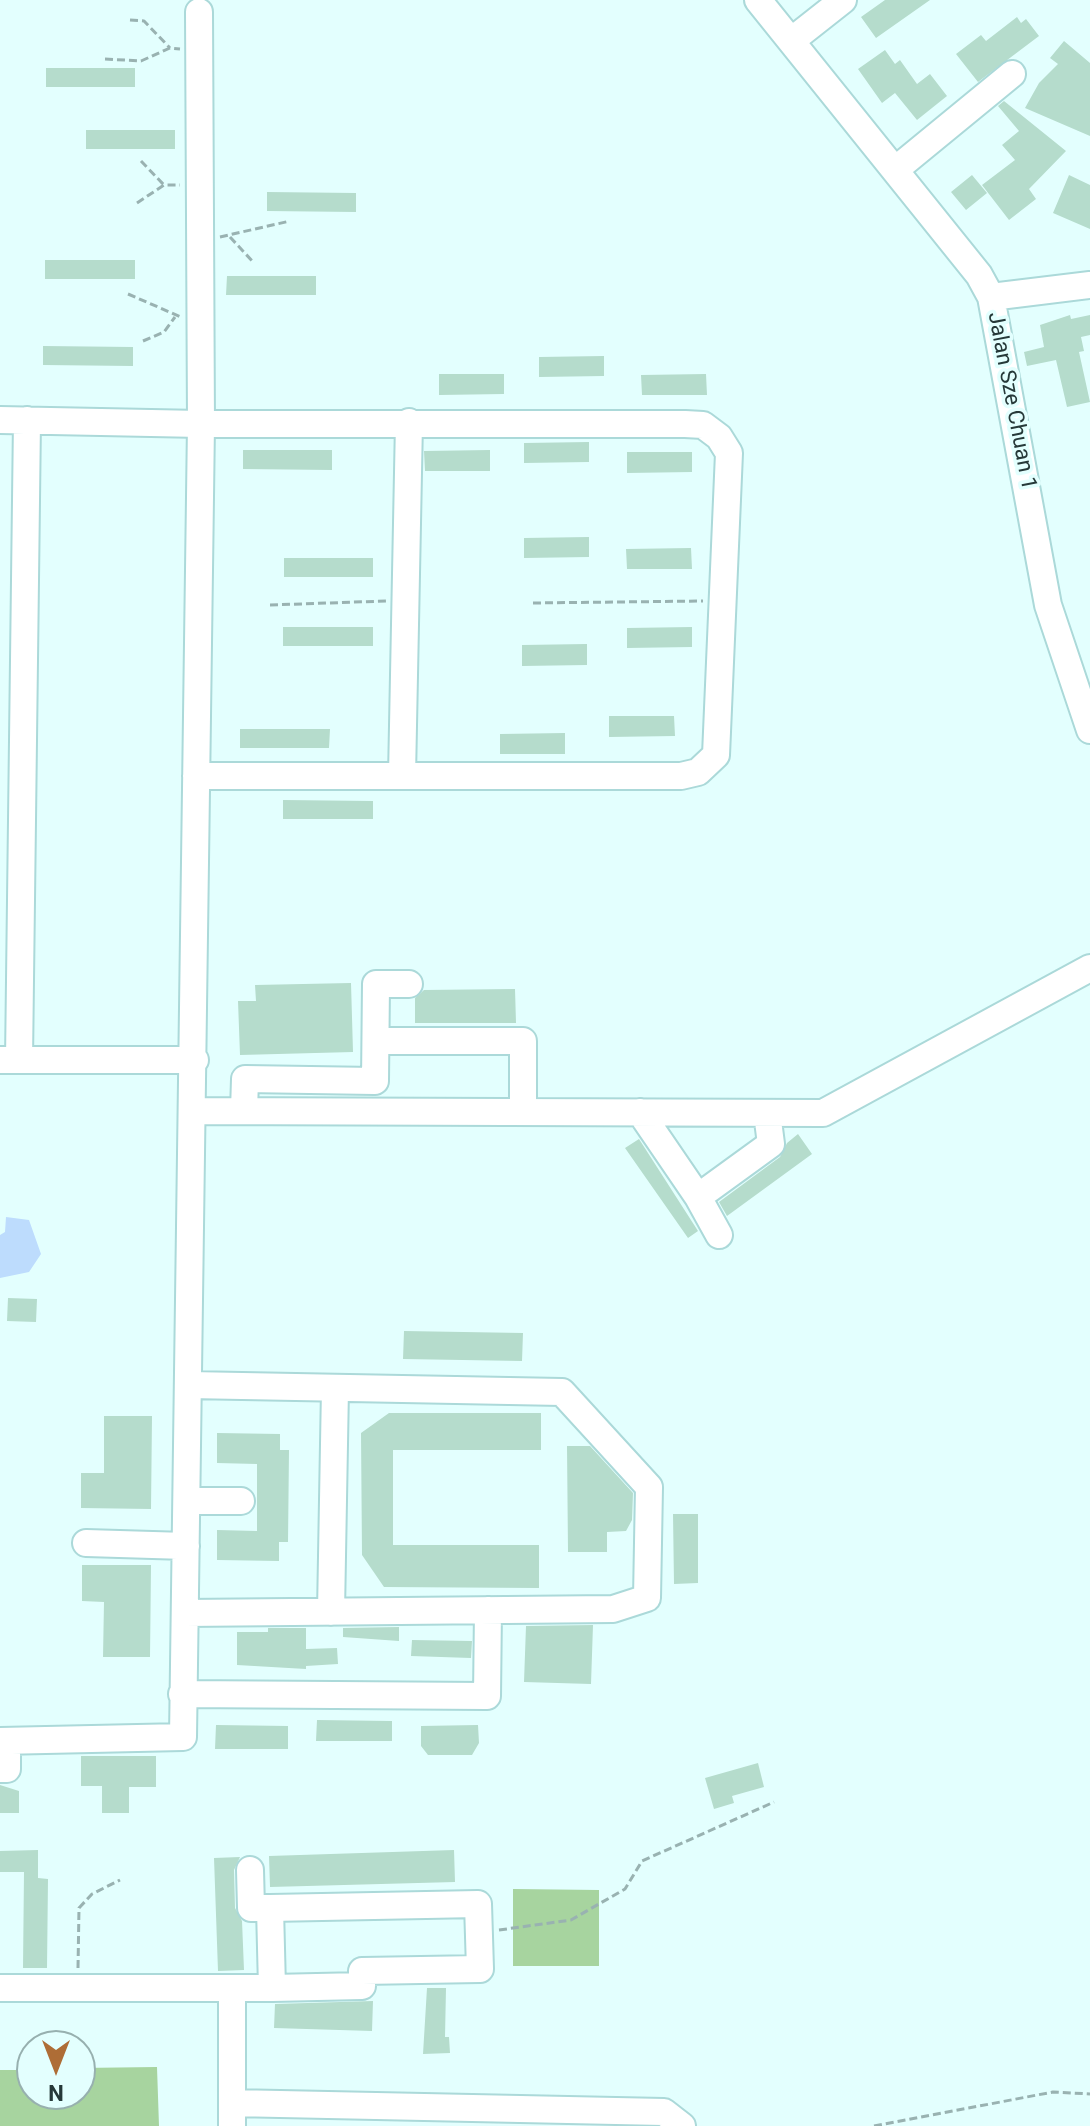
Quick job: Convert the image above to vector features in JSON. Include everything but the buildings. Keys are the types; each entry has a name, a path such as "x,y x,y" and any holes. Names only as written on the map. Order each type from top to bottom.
{"street":[{"name":"Jalan Sze Chuan 1","path":"758,0 979,275 991,297 1048,605 1090,730"},
{"path":"791,41 843,0"},
{"path":"0,1769 7,1769 4,1741 183,1737 195,1060 201,424 188,317 200,239 199,12"},
{"path":"895,170 1012,74"},
{"path":"991,297 1090,285"},
{"path":"0,420 201,424 409,422 703,425 719,437 729,453 716,755 698,772 681,776 196,776"},
{"path":"27,420 9,1060 195,1060"},
{"path":"402,776 409,422"},
{"path":"194,1111 823,1113 1090,968"},
{"path":"244,1111 245,1079 375,1081 376,984 409,984"},
{"path":"376,1041 523,1041 523,1111"},
{"path":"640,1112 698,1197 719,1235"},
{"path":"698,1197 771,1144 767,1113"},
{"path":"185,1613 613,1609 647,1598 649,1487 562,1392 189,1385"},
{"path":"331,1612 335,1388"},
{"path":"187,1501 241,1501"},
{"path":"86,1543 186,1546"},
{"path":"182,1694 487,1696 488,1610"},
{"path":"0,1988 362,1986 362,1971 480,1969 478,1904 251,1908 250,1870"},
{"path":"270,1908 272,1988"},
{"path":"232,1988 232,2115 664,2112 682,2126"}],"path":[{"path":"130,20 144,21 170,48"},
{"path":"105,59 141,61 170,48 199,52"},
{"path":"141,161 164,185"},
{"path":"137,203 164,185 200,184"},
{"path":"200,239 230,237 290,221"},
{"path":"230,237 254,263"},
{"path":"128,294 188,317"},
{"path":"143,341 188,317"},
{"path":"533,603 723,600"},
{"path":"270,605 406,601"},
{"path":"479,1932 571,1920 625,1889 642,1861 774,1802"},
{"path":"78,1988 79,1908 92,1894 120,1880"},
{"path":"874,2126 1053,2092 1090,2094"}],"green space":[{"path":"513,1889 599,1890 599,1966 513,1966"},
{"path":"157,2067 159,2126 0,2126 0,2070 16,2070 16,2110 96,2110 96,2068"}],"water":[{"path":"6,1217 29,1220 41,1254 29,1272 0,1278 0,1235 5,1232"}]}
